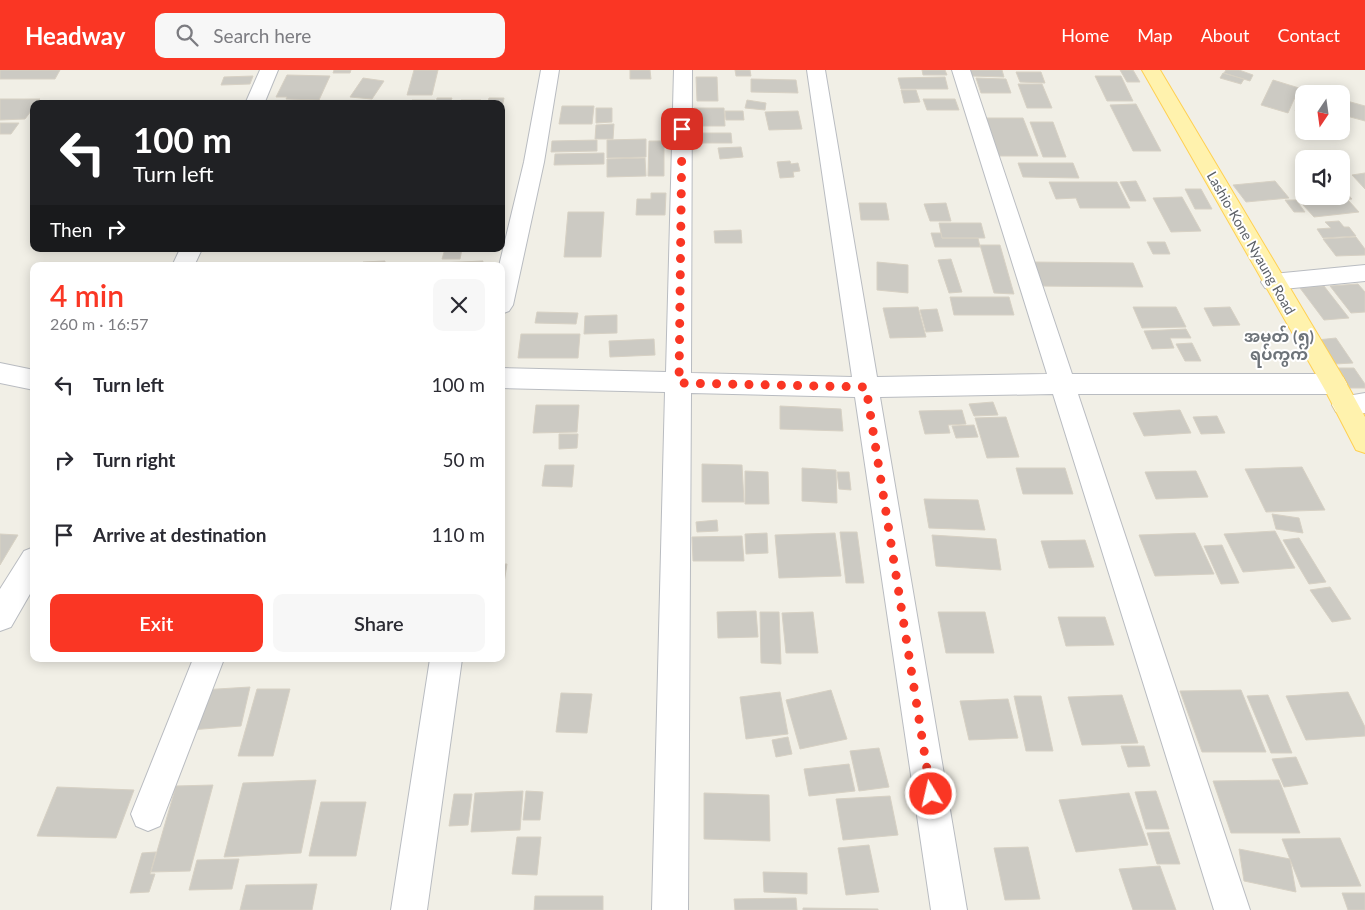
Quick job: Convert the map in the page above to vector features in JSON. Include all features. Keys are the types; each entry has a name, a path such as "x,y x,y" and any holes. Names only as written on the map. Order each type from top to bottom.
{"main road":[{"name":"Lashio-Kone Nyaung Road","path":"1151,70 1273,282 1348,397 1365,442"}],"street":[{"path":"256,100 269,70"},
{"path":"505,288 534,162 550,70"},
{"path":"670,910 683,70"},
{"path":"816,70 950,910"},
{"path":"961,70 1064,384 1232,910"},
{"path":"1273,282 1365,273"},
{"path":"0,373 30,379"},
{"path":"505,378 866,387 1064,384 1348,397"},
{"path":"0,617 30,567"},
{"path":"148,814 207,662"},
{"path":"409,910 446,662"}],"building":[{"path":"0,70 60,70 55,79 0,79"},
{"path":"334,70 351,70 350,73 333,73"},
{"path":"414,70 438,70 432,95 407,95"},
{"path":"630,70 650,70 651,79 630,79"},
{"path":"735,70 750,70 751,76 736,76"},
{"path":"922,70 945,70 947,75 923,75"},
{"path":"969,70 1002,70 1004,77 971,76"},
{"path":"1120,70 1133,70 1140,82 1127,82"},
{"path":"1226,70 1239,70 1253,75 1250,81 1224,73"},
{"path":"1016,72 1041,72 1045,83 1020,82"},
{"path":"1223,73 1244,79 1241,84 1220,78"},
{"path":"287,75 330,76 319,100 276,97"},
{"path":"253,76 250,84 221,85 224,77"},
{"path":"1095,76 1121,76 1133,101 1107,101"},
{"path":"696,77 717,77 718,101 697,101"},
{"path":"945,77 948,89 901,89 898,78"},
{"path":"363,78 384,81 372,99 350,97"},
{"path":"976,78 1006,79 1011,93 981,93"},
{"path":"751,79 796,80 798,93 751,92"},
{"path":"1273,80 1295,87 1295,97 1288,113 1261,105"},
{"path":"1018,84 1042,84 1052,108 1027,108"},
{"path":"901,90 916,90 920,102 904,103"},
{"path":"437,98 452,98 451,100 437,100"},
{"path":"489,98 504,98 504,100 488,100"},
{"path":"0,99 40,99 30,100 30,112 25,119 0,120"},
{"path":"923,99 955,99 959,110 927,110"},
{"path":"747,100 766,103 765,110 745,108"},
{"path":"1350,102 1365,106 1365,121 1350,117"},
{"path":"1136,104 1161,151 1133,151 1110,105"},
{"path":"562,106 594,106 592,124 559,124"},
{"path":"596,108 612,108 612,122 596,123"},
{"path":"694,108 724,108 725,126 695,126"},
{"path":"725,111 743,111 744,120 726,120"},
{"path":"798,111 802,129 769,130 765,112"},
{"path":"983,118 1023,118 1038,156 997,156"},
{"path":"1030,122 1053,122 1066,157 1043,157"},
{"path":"0,123 19,123 11,134 0,134"},
{"path":"614,124 613,139 595,139 596,125"},
{"path":"698,133 731,133 732,143 698,143"},
{"path":"646,139 646,157 607,158 607,140"},
{"path":"597,140 597,151 551,152 552,141"},
{"path":"649,141 664,141 664,176 648,176"},
{"path":"741,147 743,157 720,159 718,148"},
{"path":"604,153 604,164 554,165 555,154"},
{"path":"645,158 646,176 607,177 607,159"},
{"path":"790,161 791,164 798,163 800,171 793,172 794,177 780,178 777,162"},
{"path":"1018,163 1073,163 1079,178 1023,177"},
{"path":"1365,173 1365,189 1352,175"},
{"path":"1136,181 1146,201 1130,201 1120,182"},
{"path":"1275,181 1289,198 1246,202 1233,185"},
{"path":"1049,182 1117,182 1130,208 1080,208 1076,198 1056,199"},
{"path":"1185,189 1201,189 1212,209 1195,209"},
{"path":"651,193 666,193 665,215 636,215 637,199 651,199"},
{"path":"1182,197 1201,231 1171,232 1153,198"},
{"path":"1285,200 1295,200 1295,205 1300,205 1305,212 1294,212"},
{"path":"1350,202 1359,212 1314,217 1303,205 1350,205"},
{"path":"859,203 886,203 889,220 861,220"},
{"path":"946,203 951,221 930,221 924,204"},
{"path":"568,212 604,212 601,257 564,257"},
{"path":"1339,221 1344,227 1349,227 1356,236 1323,238 1317,229 1331,228 1325,222"},
{"path":"939,223 981,223 985,238 942,238"},
{"path":"741,230 742,243 715,243 714,231"},
{"path":"931,233 941,233 942,238 978,238 980,247 935,247"},
{"path":"1356,237 1365,249 1365,255 1336,256 1323,239"},
{"path":"1147,242 1165,242 1170,254 1153,254"},
{"path":"980,245 1000,245 1014,294 994,293"},
{"path":"444,252 461,252 460,259 442,259"},
{"path":"951,259 962,292 949,293 938,260"},
{"path":"877,262 908,265 908,293 877,290"},
{"path":"1030,262 1133,263 1143,287 1038,286"},
{"path":"1358,284 1365,292 1365,312 1351,313 1330,286"},
{"path":"1324,286 1349,318 1324,320 1300,288"},
{"path":"950,297 1009,297 1014,315 954,315"},
{"path":"918,307 926,337 890,338 883,308"},
{"path":"1133,307 1176,307 1186,327 1142,328"},
{"path":"1230,307 1240,325 1213,326 1204,308"},
{"path":"937,309 943,331 926,332 920,310"},
{"path":"537,312 578,313 576,324 535,323"},
{"path":"617,315 617,333 584,334 585,316"},
{"path":"1186,329 1191,338 1170,338 1174,348 1152,349 1144,331"},
{"path":"521,334 580,334 578,358 518,358"},
{"path":"1336,338 1353,363 1334,364 1317,340"},
{"path":"654,339 655,355 610,357 609,341"},
{"path":"1192,343 1201,361 1185,361 1176,344"},
{"path":"1337,368 1354,368 1365,384 1365,388 1350,388"},
{"path":"993,402 998,415 974,416 969,404"},
{"path":"536,405 579,405 577,432 533,433"},
{"path":"780,406 841,409 843,431 780,429"},
{"path":"962,410 966,424 948,425 950,433 925,434 919,411"},
{"path":"1180,410 1191,433 1144,436 1133,413"},
{"path":"1217,416 1225,433 1201,434 1193,417"},
{"path":"1006,417 1019,457 987,458 975,418"},
{"path":"974,425 978,437 956,438 952,426"},
{"path":"559,434 578,434 577,448 559,449"},
{"path":"702,464 742,465 744,502 702,502"},
{"path":"545,465 574,465 572,487 542,486"},
{"path":"1302,467 1325,510 1266,512 1245,469"},
{"path":"802,468 836,470 837,503 802,501"},
{"path":"1016,468 1065,468 1073,494 1023,494"},
{"path":"745,471 768,472 769,504 745,504"},
{"path":"1196,471 1208,497 1156,499 1145,472"},
{"path":"837,472 849,472 851,490 839,489"},
{"path":"924,499 978,500 985,530 929,528"},
{"path":"1272,514 1299,518 1303,533 1276,529"},
{"path":"717,520 718,531 697,532 696,522"},
{"path":"1275,531 1295,568 1243,572 1224,534"},
{"path":"840,532 857,532 864,583 846,583"},
{"path":"767,533 768,553 746,554 745,534"},
{"path":"835,533 841,576 779,578 775,535"},
{"path":"1195,533 1214,574 1155,576 1139,535"},
{"path":"0,534 18,535 0,565"},
{"path":"932,535 996,539 1001,570 936,566"},
{"path":"742,536 744,561 693,561 692,537"},
{"path":"1299,538 1326,582 1309,584 1283,540"},
{"path":"1085,540 1094,567 1049,568 1041,541"},
{"path":"1222,545 1239,583 1221,584 1204,546"},
{"path":"1330,587 1351,619 1332,622 1310,590"},
{"path":"756,611 758,637 718,638 717,612"},
{"path":"760,612 779,612 781,664 761,663"},
{"path":"813,612 818,653 786,653 782,613"},
{"path":"938,612 985,612 994,653 946,653"},
{"path":"1058,617 1105,617 1114,645 1066,646"},
{"path":"250,687 241,726 190,730 201,690"},
{"path":"257,689 290,689 273,756 238,756"},
{"path":"831,690 847,739 800,749 786,700"},
{"path":"1241,690 1266,752 1202,752 1180,691"},
{"path":"780,692 788,734 746,739 740,697"},
{"path":"1348,692 1365,727 1365,736 1306,740 1286,696"},
{"path":"561,693 592,694 587,733 556,732"},
{"path":"1122,695 1138,743 1082,745 1068,697"},
{"path":"1268,695 1292,753 1271,753 1247,696"},
{"path":"1014,696 1041,696 1053,751 1026,751"},
{"path":"1008,699 1018,738 969,740 960,701"},
{"path":"788,737 792,754 776,757 772,740"},
{"path":"1121,746 1144,746 1150,766 1128,767"},
{"path":"879,748 889,787 859,791 850,751"},
{"path":"1296,757 1308,784 1284,787 1272,759"},
{"path":"849,764 855,791 809,796 804,769"},
{"path":"316,780 301,853 224,857 243,783"},
{"path":"1279,780 1300,833 1231,833 1213,781"},
{"path":"213,785 190,871 151,872 176,786"},
{"path":"57,787 134,790 116,838 37,836"},
{"path":"523,791 520,830 471,832 475,793"},
{"path":"526,791 543,792 540,820 523,820"},
{"path":"1156,791 1169,829 1146,829 1135,792"},
{"path":"704,793 769,795 770,841 704,839"},
{"path":"1129,793 1148,845 1076,852 1059,800"},
{"path":"454,794 472,794 468,825 449,826"},
{"path":"890,796 898,835 843,840 836,799"},
{"path":"321,802 366,802 356,856 309,856"},
{"path":"1169,832 1180,864 1157,864 1147,833"},
{"path":"517,837 541,837 537,875 512,874"},
{"path":"1340,838 1361,886 1301,887 1282,839"},
{"path":"869,845 879,892 846,895 838,848"},
{"path":"1028,847 1040,899 1005,900 994,848"},
{"path":"1239,849 1290,859 1296,892 1244,881"},
{"path":"156,852 150,874 155,874 149,892 130,893 142,853"},
{"path":"239,859 232,889 189,890 197,860"},
{"path":"1160,866 1176,910 1133,910 1119,869"},
{"path":"763,872 807,873 807,894 764,892"},
{"path":"317,884 312,910 240,910 246,885"},
{"path":"1342,893 1365,893 1365,910 1348,910"},
{"path":"535,896 603,896 603,910 534,910"},
{"path":"796,898 797,910 735,910 734,899"},
{"path":"803,908 878,909 878,910 803,910"}],"district":[{"name":"အမှတ် (၅) ရပ်ကွက်","path":"1279,345"}],"route":[{"path":"682,129 679,383 866,387 931,794"}]}
